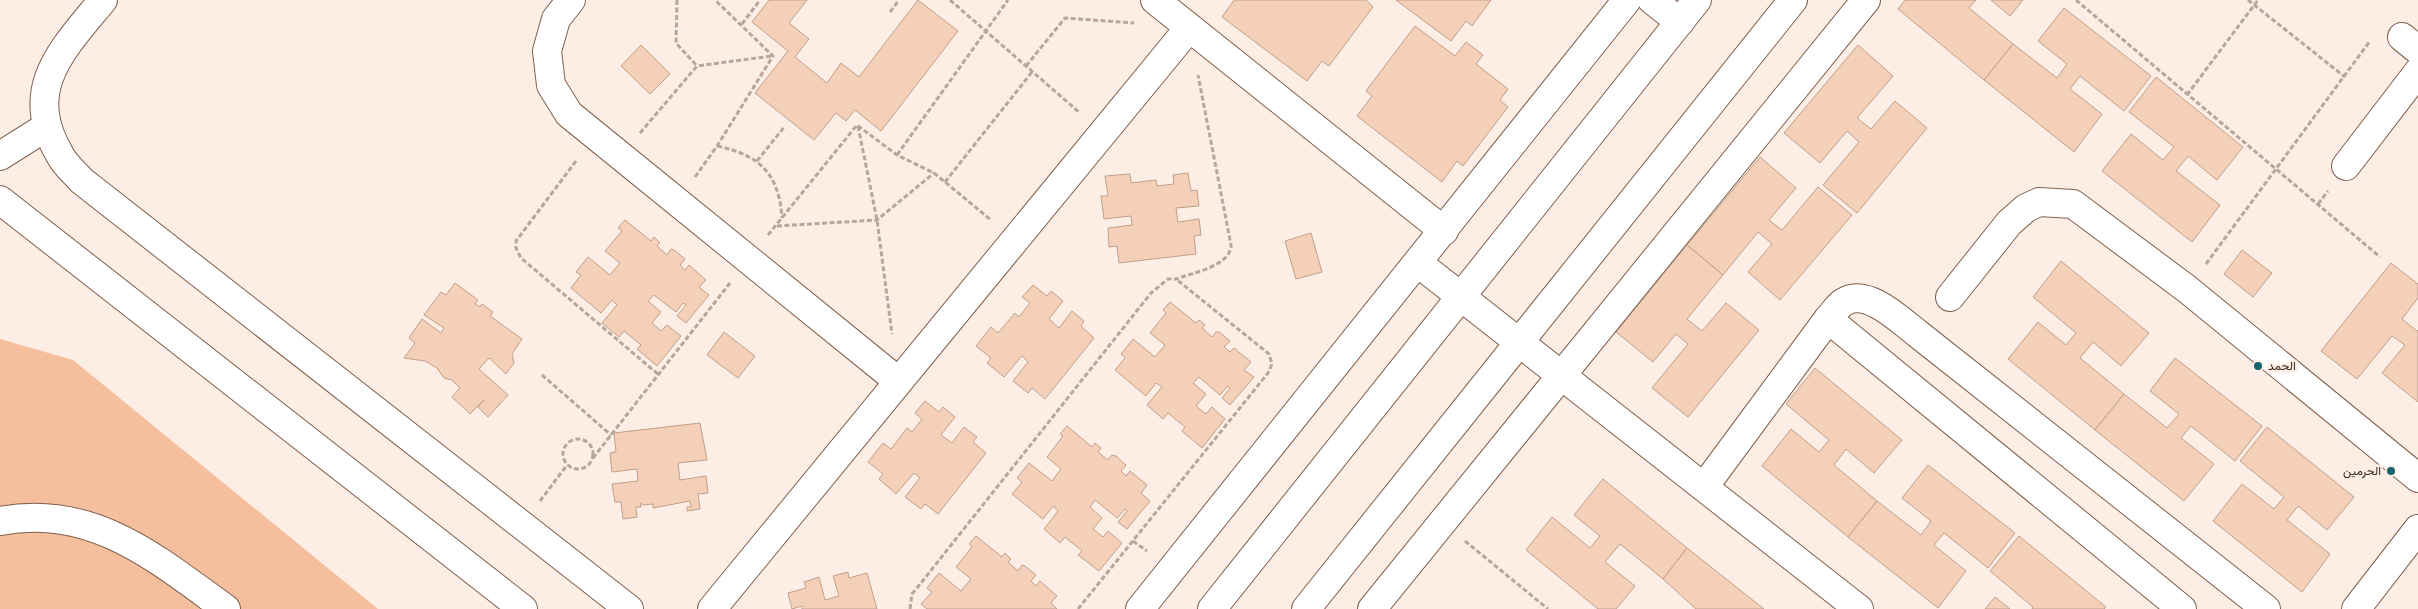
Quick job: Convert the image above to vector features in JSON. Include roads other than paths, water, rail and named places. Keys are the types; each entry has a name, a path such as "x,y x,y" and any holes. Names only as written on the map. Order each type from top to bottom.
{"street":[{"path":"103,0 52,67 44,95 46,127 61,157 82,181 630,609"},
{"path":"571,0 556,19 547,51 551,85 569,114 898,381"},
{"path":"1155,0 1444,231"},
{"path":"1140,609 1627,0"},
{"path":"1652,0 1680,22"},
{"path":"1212,609 1697,0"},
{"path":"1306,609 1794,0"},
{"path":"1372,609 1866,0"},
{"path":"712,609 1189,28"},
{"path":"2346,166 2418,72"},
{"path":"0,156 46,127"},
{"path":"0,200 522,609"},
{"path":"1950,297 2009,223 2026,208 2039,202 2073,204 2187,289 2418,478"},
{"path":"1418,263 1859,609"},
{"path":"1704,487 1828,319 1844,302 1858,299 1871,301 1884,308 2266,609"},
{"path":"1828,319 2182,609"},
{"path":"0,522 12,519 49,519 86,525 121,537 153,556 226,609"},
{"path":"2356,609 2418,529"}],"place":[{"name":"الحمد","path":"2258,366"},
{"name":"الحرمين","path":"2391,471"}]}
